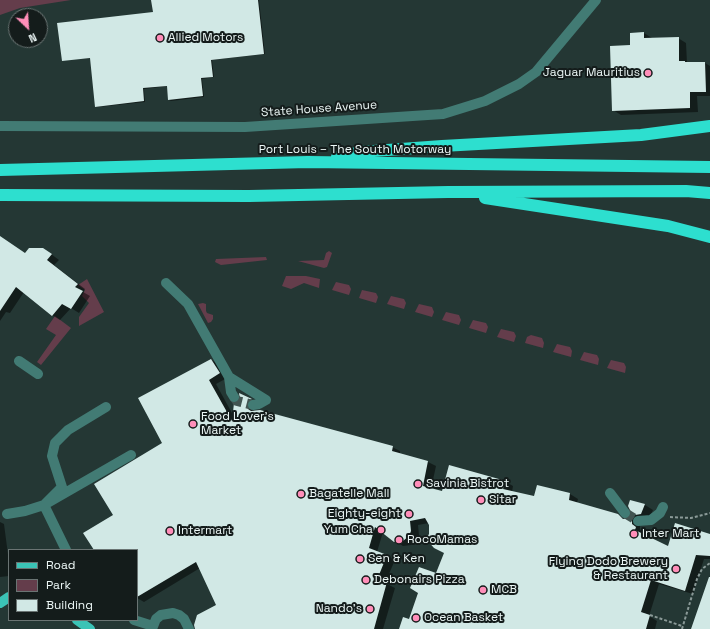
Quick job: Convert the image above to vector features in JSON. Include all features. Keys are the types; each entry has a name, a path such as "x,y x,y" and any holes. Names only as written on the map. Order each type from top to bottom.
{"highway":[{"path":"308,162 360,152 641,135 710,126"},
{"name":"Port Louis – The South Motorway","path":"0,170 308,162 710,167"},
{"path":"0,195 248,196 448,192 686,191 710,193"},
{"path":"448,192 668,226 710,237"}],"main road":[{"path":"78,621 90,629"}],"street":[{"name":"State House Avenue","path":"0,126 245,126 443,114 485,101 506,91 536,72 596,0"},
{"path":"166,283 188,304 229,377 231,392 234,397"},
{"path":"19,361 38,374"},
{"path":"229,377 266,400 259,404 253,405"},
{"path":"44,505 62,487 52,456 55,443 68,430 106,407"},
{"path":"7,514 25,511 44,505 131,455"},
{"path":"610,493 625,513"},
{"path":"44,505 66,549"},
{"path":"638,521 651,520 660,514 663,507"},
{"path":"136,621 153,628 156,619 161,615 173,613 184,619 189,629"}],"path":[{"path":"651,520 659,521 671,517 691,518 710,513"},
{"path":"682,629 697,579 702,568 710,563"},
{"path":"650,615 682,626"}],"green space":[{"path":"0,0 71,0 20,8 8,8 8,12 0,15"},
{"path":"329,251 332,253 327,267 324,268 298,261 324,260 326,253"},
{"path":"266,257 267,260 221,265 215,262 216,259"},
{"path":"286,276 306,276 320,279 319,288 304,283 291,289 282,286"},
{"path":"87,279 104,312 79,326 79,317 89,303 82,296 85,290 78,285"},
{"path":"336,282 349,285 351,289 349,295 332,290"},
{"path":"362,290 376,293 378,297 376,303 359,298"},
{"path":"391,296 404,299 406,303 404,309 387,304"},
{"path":"198,304 206,304 207,313 213,315 213,319 208,323"},
{"path":"419,304 432,307 434,312 432,317 415,312"},
{"path":"446,312 459,315 461,320 459,325 442,320"},
{"path":"55,316 71,328 41,365 37,362 56,335 46,329"},
{"path":"473,320 486,323 488,327 486,333 469,328"},
{"path":"501,329 514,332 516,336 514,342 497,337"},
{"path":"531,335 542,338 544,343 543,348 525,343 527,337"},
{"path":"557,344 570,347 572,351 571,357 553,352"},
{"path":"584,352 597,355 599,359 598,365 580,360"},
{"path":"611,360 624,363 626,367 625,373 607,368"}],"building":[{"name":"Allied Motors","path":"151,0 258,0 264,54 211,60 213,77 201,78 203,96 168,100 167,86 143,88 144,101 95,107 90,58 62,61 57,23 153,12"},
{"name":"Jaguar Mauritius","path":"644,32 644,38 679,37 679,61 705,62 706,92 690,92 690,108 612,111 610,46 630,45 630,33"},
{"path":"0,236 25,253 29,248 43,248 52,254 47,260 78,284 75,287 83,291 71,309 62,304 52,316 16,287 0,311"},
{"name":"Bagatelle Mall","path":"211,359 220,373 209,380 232,421 234,403 237,403 240,400 239,393 252,399 249,400 247,406 251,411 260,410 393,446 392,451 428,461 423,486 442,491 449,465 506,481 503,489 534,496 537,485 570,493 569,500 618,514 623,519 629,518 631,515 628,506 630,500 645,504 641,514 635,515 632,519 632,524 636,527 635,530 668,546 675,523 710,534 710,556 696,555 685,591 651,580 641,612 650,615 646,629 399,629 403,617 409,619 418,593 410,588 419,567 436,573 444,553 434,548 426,539 429,534 429,525 425,518 410,521 411,531 409,536 403,541 394,542 375,527 369,548 387,555 377,580 387,582 374,629 195,629 194,625 197,615 216,605 196,562 138,596 138,549 93,549 83,533 113,515 94,484 162,443 138,398"},
{"path":"709,577 710,629 691,629"}],"tunnel":[{"path":"234,397 237,401 253,405"},
{"path":"625,513 638,521"}],"place":[{"name":"Allied Motors","path":"160,38"},
{"name":"Jaguar Mauritius","path":"648,73"},
{"name":"Food Lover's Market","path":"193,424"},
{"name":"Savinia Bistrot","path":"418,484"},
{"name":"Bagatelle Mall","path":"301,494"},
{"name":"Sitar","path":"481,500"},
{"name":"Eighty-eight","path":"409,514"},
{"name":"Yum Cha","path":"381,530"},
{"name":"Intermart","path":"170,531"},
{"name":"Inter Mart","path":"634,534"},
{"name":"RocoMamas","path":"399,540"},
{"name":"Sen & Ken","path":"360,559"},
{"name":"Flying Dodo Brewery & Restaurant","path":"676,569"},
{"name":"Debonairs Pizza","path":"366,580"},
{"name":"MCB","path":"483,590"},
{"name":"Nando's","path":"370,609"},
{"name":"Ocean Basket","path":"416,618"}]}
